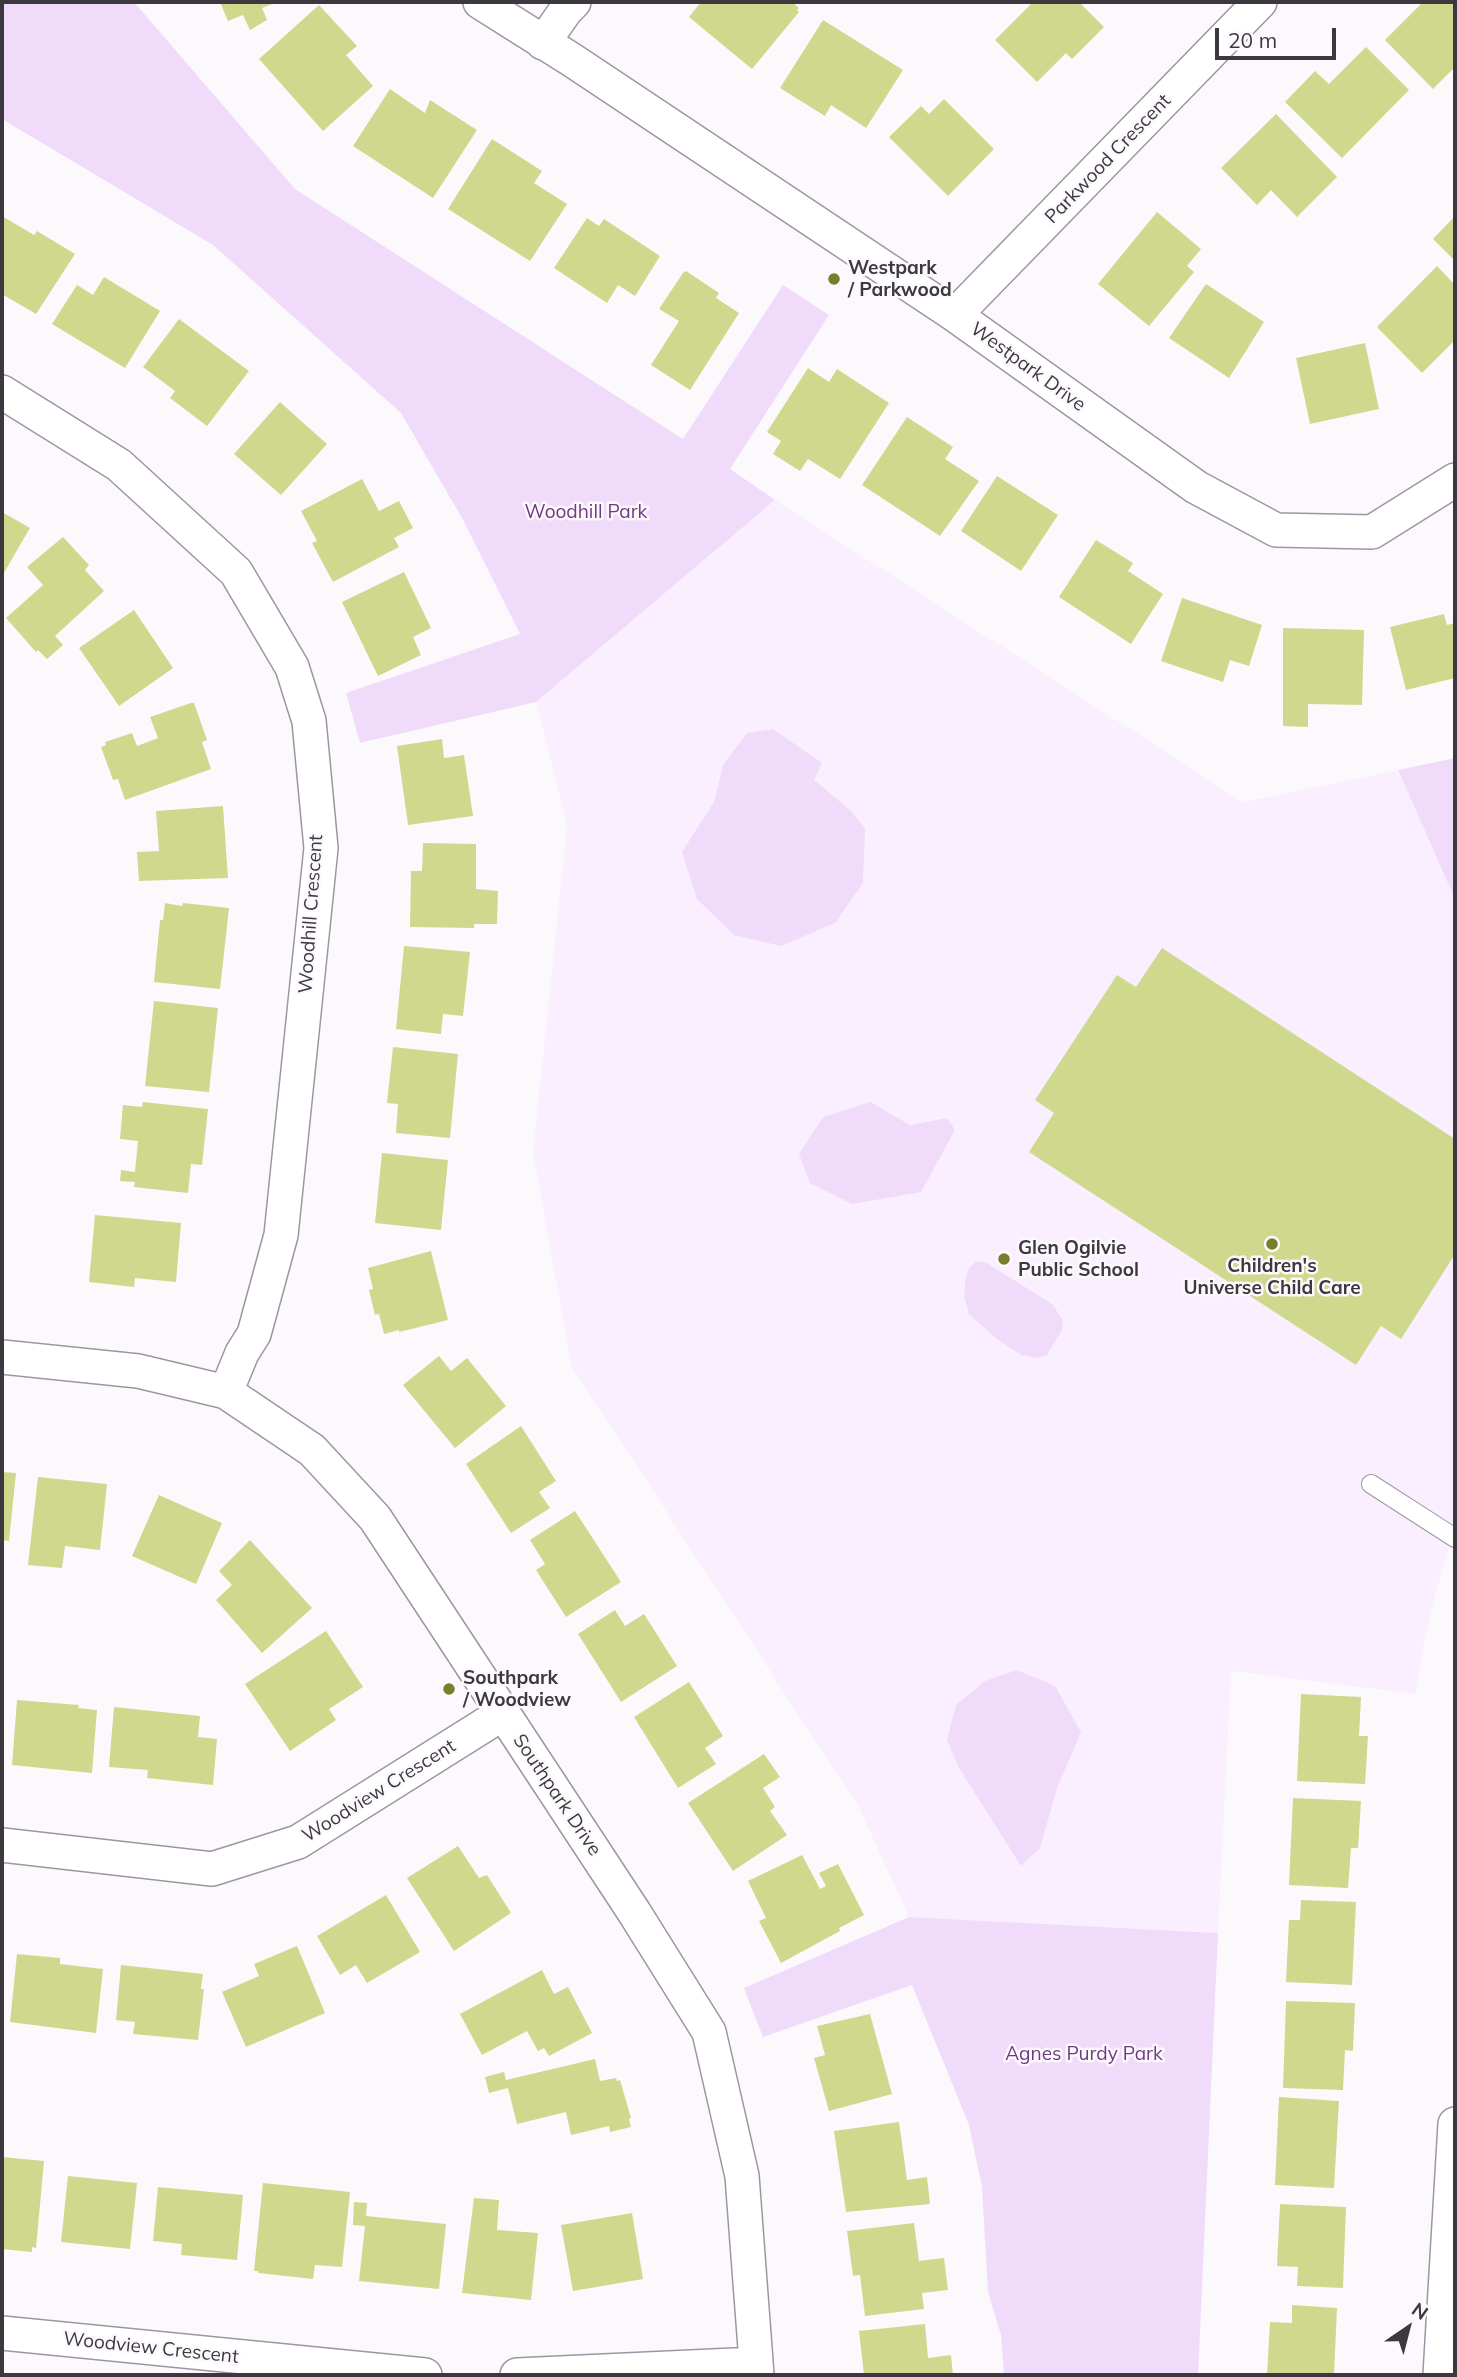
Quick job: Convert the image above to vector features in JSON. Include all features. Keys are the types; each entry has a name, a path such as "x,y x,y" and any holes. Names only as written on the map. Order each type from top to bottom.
{"street":[{"name":"Westpark Drive","path":"480,2 572,60 955,315 1196,487 1276,530 1372,532 1455,480"},
{"path":"543,43 574,2"},
{"name":"Parkwood Crescent","path":"955,315 1260,2"},
{"name":"Woodhill Crescent","path":"2,392 120,465 236,572 292,667 309,721 321,848 281,1235 254,1334 242,1353 226,1392"},
{"name":"Southpark Drive","path":"2,1357 138,1371 226,1392 312,1450 375,1518 627,1901 709,2032 742,2176 757,2370"},
{"name":"Woodview Crescent","path":"2,1845 212,1869 298,1842 502,1714"},
{"path":"1440,2375 1452,2237 1455,2124"},
{"name":"Woodview Crescent","path":"2,2333 425,2375"},
{"path":"517,2375 757,2370"}],"lane":[{"path":"1371,1484 1455,1538"}],"shaded area":[{"name":"Glen Ogilvie Public School","path":"775,500 1243,802 1398,770 1455,899 1455,1527 1424,1643 1416,1694 1231,1671 1218,1933 909,1917 859,1808 571,1365 533,1152 567,826 536,702"}],"green space":[{"name":"Woodhill Park","path":"2,2 134,2 295,189 683,439 783,285 829,315 730,469 775,500 536,702 360,743 346,693 520,634 462,518 401,413 213,245 2,119"},
{"path":"773,729 822,763 814,780 851,811 865,828 863,883 835,923 781,946 734,935 697,899 682,852 714,802 723,765 747,733"},
{"path":"1455,758 1455,899 1398,770"},
{"path":"870,1102 910,1125 947,1118 955,1130 921,1192 852,1204 810,1183 799,1154 823,1117"},
{"path":"976,1262 985,1262 1052,1304 1063,1320 1062,1330 1047,1355 1038,1358 1021,1355 997,1339 969,1314 964,1296 966,1277 969,1268"},
{"path":"1017,1670 1055,1686 1081,1732 1057,1788 1040,1848 1021,1866 959,1768 947,1740 956,1705 985,1681"},
{"name":"Agnes Purdy Park","path":"909,1917 1218,1933 1198,2375 1004,2375 1001,2335 988,2292 982,2187 969,2125 912,1985 763,2037 744,1988"}],"building":[{"path":"220,2 277,2 262,8 267,20 250,30 243,15 228,21"},
{"path":"701,2 792,2 799,8 799,12 752,69 689,17"},
{"path":"1033,2 1079,2 1104,27 1072,59 1066,53 1037,82 995,40"},
{"path":"1423,2 1455,2 1455,67 1433,89 1385,40"},
{"path":"319,5 357,46 346,55 373,86 323,131 259,59"},
{"path":"823,20 903,70 866,128 831,105 825,116 780,88"},
{"path":"1366,47 1409,90 1342,158 1285,102 1315,71 1329,84"},
{"path":"390,89 425,113 430,100 477,130 433,198 353,146"},
{"path":"944,99 994,149 948,196 889,137 921,106 929,114"},
{"path":"1276,114 1337,177 1297,217 1271,190 1257,205 1221,168"},
{"path":"492,139 542,171 534,183 567,204 530,261 448,209"},
{"path":"1157,212 1201,249 1187,266 1194,272 1149,326 1098,284"},
{"path":"2,216 34,235 37,231 75,254 36,314 2,294"},
{"path":"1455,216 1455,261 1433,239"},
{"path":"587,218 599,226 604,219 660,256 635,296 618,285 607,303 554,268"},
{"path":"1437,266 1455,285 1455,340 1422,373 1377,327"},
{"path":"686,271 719,293 716,298 739,313 690,390 651,365 679,321 659,309"},
{"path":"104,277 160,311 125,368 52,324 77,285 93,295"},
{"path":"1206,284 1264,322 1229,378 1169,338"},
{"path":"179,319 249,371 207,426 170,398 175,391 143,367"},
{"path":"1365,343 1379,409 1310,424 1296,358"},
{"path":"808,368 829,382 837,369 889,403 840,479 808,459 800,471 773,454 781,441 767,432"},
{"path":"280,402 327,444 281,495 234,454"},
{"path":"907,417 953,447 945,459 979,481 940,536 862,485"},
{"path":"997,476 1058,515 1021,571 961,531"},
{"path":"362,479 379,511 399,501 413,528 394,538 399,547 333,582 312,543 317,541 301,511"},
{"path":"2,512 30,528 2,576"},
{"path":"63,537 89,565 85,570 104,591 55,636 63,645 47,659 38,650 36,652 6,618 43,585 27,567"},
{"path":"1096,540 1133,563 1128,571 1163,594 1131,644 1059,597"},
{"path":"404,572 431,628 413,637 421,655 378,676 342,602"},
{"path":"1182,598 1262,625 1249,666 1230,660 1223,682 1161,661"},
{"path":"134,610 173,668 119,706 79,648"},
{"path":"1444,614 1447,625 1455,623 1455,678 1406,690 1390,627"},
{"path":"1283,628 1364,630 1362,705 1308,704 1308,727 1283,726"},
{"path":"194,703 207,740 202,742 211,769 125,800 118,779 113,780 101,747 106,745 105,742 132,733 137,746 158,738 150,717"},
{"path":"442,739 444,758 464,755 473,816 408,825 397,746"},
{"path":"223,806 228,878 139,881 137,852 159,851 156,811"},
{"path":"423,843 476,844 476,889 498,891 497,924 474,924 474,928 410,927 411,871 422,871"},
{"path":"165,903 229,908 220,989 154,982 160,920 163,920"},
{"path":"404,946 470,952 463,1016 443,1014 441,1034 396,1029"},
{"path":"1162,948 1455,1139 1455,1254 1401,1339 1381,1326 1356,1365 1029,1152 1054,1113 1035,1100 1117,975 1136,987"},
{"path":"154,1001 218,1008 209,1092 145,1086"},
{"path":"393,1047 458,1054 450,1138 396,1133 398,1104 387,1103"},
{"path":"143,1102 208,1109 202,1165 191,1164 188,1193 134,1187 135,1182 120,1181 121,1170 135,1172 138,1141 120,1139 123,1105 142,1107"},
{"path":"382,1153 448,1160 441,1230 375,1223"},
{"path":"95,1215 181,1223 176,1282 135,1278 134,1287 89,1282"},
{"path":"431,1251 448,1320 384,1334 379,1314 375,1315 369,1290 373,1289 368,1268"},
{"path":"439,1356 451,1371 467,1358 506,1406 455,1448 403,1385"},
{"path":"521,1426 556,1481 539,1492 550,1508 511,1533 466,1464"},
{"path":"2,1472 16,1473 9,1541 2,1540"},
{"path":"38,1477 107,1484 100,1550 65,1546 62,1568 28,1565"},
{"path":"159,1495 222,1523 196,1584 132,1556"},
{"path":"575,1511 621,1582 566,1617 536,1570 545,1564 530,1540"},
{"path":"250,1540 312,1608 262,1653 216,1600 232,1585 219,1571"},
{"path":"615,1610 625,1626 644,1614 677,1666 621,1702 578,1634"},
{"path":"326,1631 363,1687 329,1709 336,1720 290,1751 245,1684"},
{"path":"689,1682 723,1736 705,1748 716,1764 678,1788 634,1717"},
{"path":"1301,1694 1361,1697 1359,1736 1368,1736 1365,1784 1297,1781"},
{"path":"17,1700 79,1705 78,1708 97,1710 92,1773 12,1765"},
{"path":"114,1707 200,1716 198,1737 217,1739 213,1785 147,1778 148,1770 109,1767"},
{"path":"764,1754 780,1777 763,1788 775,1807 770,1811 787,1835 733,1871 688,1803"},
{"path":"1293,1798 1361,1801 1358,1848 1351,1848 1348,1888 1289,1885"},
{"path":"458,1846 479,1878 487,1875 511,1913 454,1951 407,1878"},
{"path":"802,1855 820,1889 826,1886 819,1873 838,1864 864,1915 781,1963 759,1921 766,1918 748,1881"},
{"path":"386,1895 420,1952 367,1983 356,1965 340,1975 317,1936"},
{"path":"1301,1900 1356,1902 1352,1985 1286,1982 1289,1920 1300,1920"},
{"path":"297,1946 325,2013 246,2047 222,1992 259,1976 254,1964"},
{"path":"17,1954 60,1958 60,1964 103,1969 96,2033 10,2022"},
{"path":"121,1965 203,1974 201,1989 204,1989 198,2040 133,2034 135,2022 116,2020"},
{"path":"542,1970 554,1994 568,1987 592,2033 549,2056 544,2048 538,2051 527,2031 482,2055 460,2014"},
{"path":"1286,2001 1355,2003 1353,2051 1345,2050 1343,2090 1283,2088"},
{"path":"870,2014 892,2094 829,2111 814,2058 825,2055 817,2026"},
{"path":"595,2059 600,2081 616,2078 617,2081 620,2080 631,2127 610,2132 609,2126 571,2135 566,2112 517,2124 508,2088 489,2093 485,2077 504,2072 506,2080"},
{"path":"1279,2097 1339,2101 1334,2188 1275,2185"},
{"path":"899,2122 907,2180 927,2177 930,2204 846,2212 834,2131"},
{"path":"2,2157 44,2161 36,2248 32,2247 32,2252 2,2249"},
{"path":"68,2176 137,2183 130,2249 61,2242"},
{"path":"263,2183 350,2192 342,2267 315,2265 313,2279 254,2271"},
{"path":"158,2187 243,2195 237,2260 181,2255 182,2244 153,2241"},
{"path":"474,2198 499,2200 497,2230 538,2233 531,2300 462,2293"},
{"path":"354,2202 367,2203 366,2216 446,2224 439,2289 359,2281 365,2226 353,2225"},
{"path":"1280,2204 1346,2207 1343,2288 1297,2286 1298,2267 1277,2266"},
{"path":"632,2213 643,2279 573,2291 561,2225"},
{"path":"914,2223 919,2261 944,2258 948,2290 922,2293 924,2309 865,2316 860,2275 853,2276 847,2231"},
{"path":"1292,2305 1337,2308 1334,2375 1267,2375 1270,2322 1292,2323"},
{"path":"925,2324 928,2358 951,2355 953,2375 864,2375 859,2331"}],"place":[{"name":"Westpark / Parkwood","path":"834,279"},
{"name":"Children's Universe Child Care","path":"1272,1244"},
{"name":"Glen Ogilvie Public School","path":"1004,1259"},
{"name":"Southpark / Woodview","path":"449,1689"}]}
